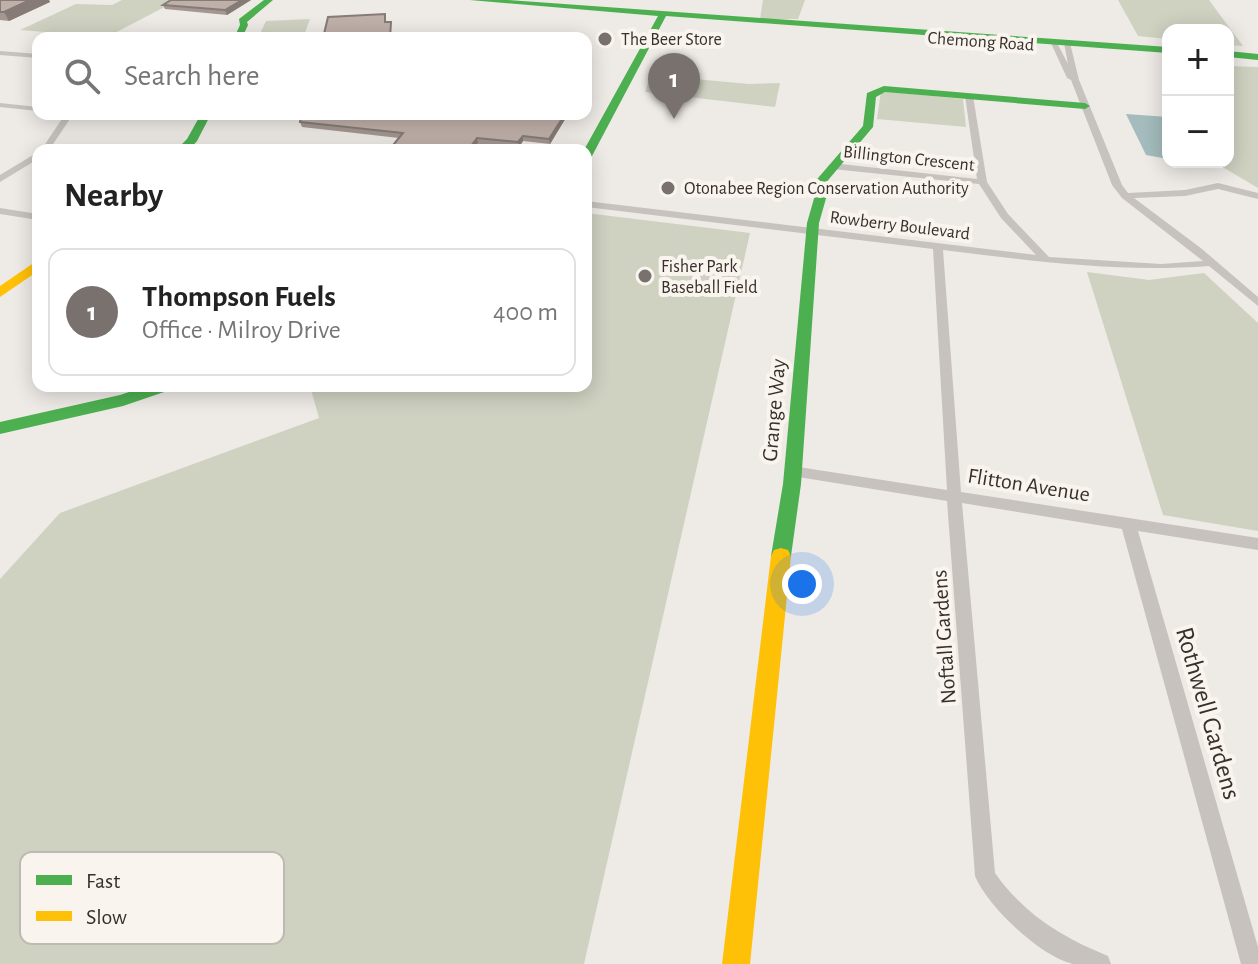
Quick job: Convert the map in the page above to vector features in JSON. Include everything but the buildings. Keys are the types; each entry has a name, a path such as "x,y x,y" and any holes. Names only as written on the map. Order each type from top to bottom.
{"street":[{"path":"241,32 242,21 269,0"},
{"path":"241,32 277,0"},
{"name":"Chemong Road","path":"474,0 1162,52"},
{"path":"592,145 663,15"},
{"path":"1061,44 1068,77 1075,80"},
{"path":"1061,44 1117,185 1125,196 1258,303"},
{"path":"14,54 26,48"},
{"path":"0,53 32,56"},
{"path":"1234,56 1258,58"},
{"name":"Grange Way","path":"736,964 792,471 815,231 813,223 821,195 818,185 868,127 871,95 877,91 884,89 1085,106"},
{"path":"969,96 982,182 1004,216 1045,259"},
{"path":"0,105 32,108"},
{"path":"50,144 66,120"},
{"path":"189,144 203,120"},
{"path":"0,179 32,159"},
{"name":"Billington Crescent","path":"832,166 982,182"},
{"path":"1125,196 1185,193 1218,186 1258,196"},
{"name":"Rowberry Boulevard","path":"592,205 1045,259 1122,266 1212,263"},
{"path":"0,211 32,216"},
{"name":"Noftall Gardens","path":"938,246 954,494 985,876 1008,908 1042,937 1100,964"},
{"path":"0,293 32,269"},
{"path":"0,428 146,392"},
{"name":"Flitton Avenue","path":"792,471 1258,544"},
{"name":"Rothwell Gardens","path":"1128,523 1252,964"}],"green space":[{"path":"122,0 178,0 117,32 20,30 76,4 112,5"},
{"path":"763,0 805,0 798,19 760,19"},
{"path":"1118,0 1209,0 1227,24 1162,24 1162,38 1138,36"},
{"path":"310,19 305,32 261,32 266,21"},
{"path":"1234,34 1243,46 1234,45"},
{"path":"1234,66 1258,67 1258,188 1224,168 1234,168"},
{"path":"651,75 749,84 780,83 775,107 645,92"},
{"path":"881,91 963,99 966,127 877,119"},
{"path":"592,214 750,233 584,964 0,964 0,579 60,513 319,418 312,392 592,392"},
{"path":"1087,272 1149,280 1204,273 1258,323 1258,531 1163,515"}],"water":[{"path":"1126,114 1162,117 1162,158 1146,155"}],"traffic: fast":[{"path":"241,32 244,25 242,21 269,0"},
{"path":"474,0 1162,50"},
{"path":"592,145 663,15"},
{"path":"1234,55 1258,57"},
{"path":"781,556 792,484 813,223 821,195 818,185 868,127 871,95 884,89 1085,106"},
{"path":"189,144 203,120"},
{"path":"0,428 146,392"}],"traffic: slow":[{"path":"0,293 32,269"},
{"path":"736,964 781,556"}],"place":[{"name":"The Beer Store","path":"605,39"},
{"name":"Thompson Fuels","path":"674,119"},
{"name":"Otonabee Region Conservation Authority","path":"668,188"},
{"name":"Fisher Park Baseball Field","path":"645,276"}]}
